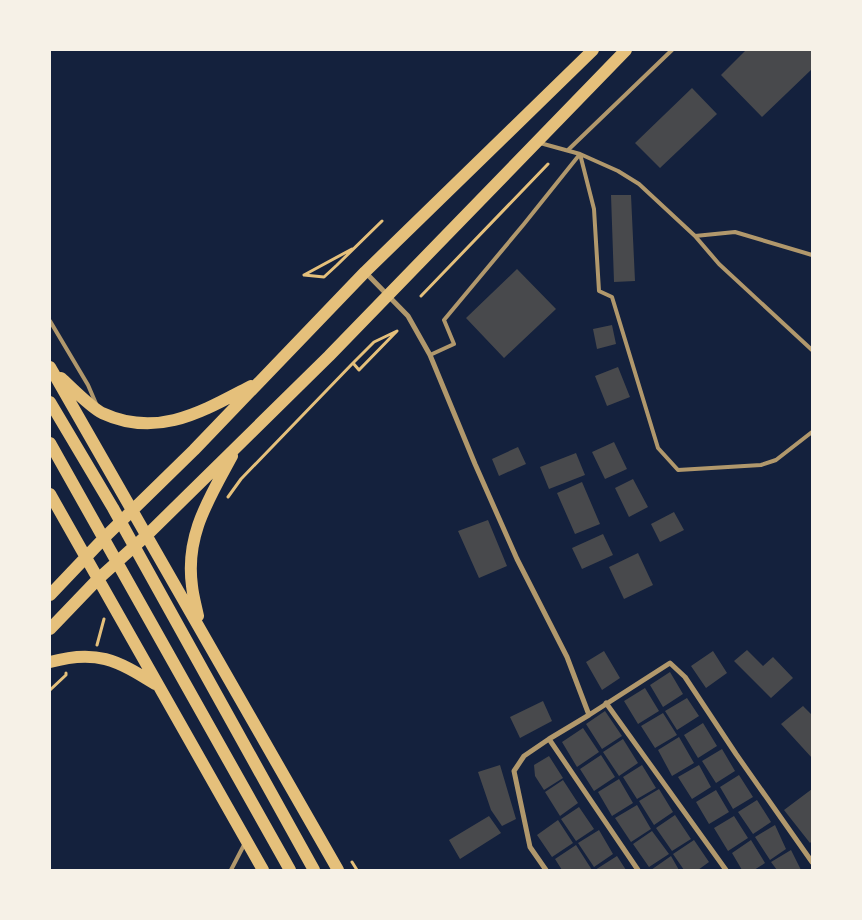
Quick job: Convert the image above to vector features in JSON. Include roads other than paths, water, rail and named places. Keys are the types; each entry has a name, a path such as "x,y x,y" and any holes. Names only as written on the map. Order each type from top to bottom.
{"main road":[{"path":"50,594 194,450 366,272 593,50"},
{"path":"50,629 97,580 147,535 329,356 626,50"},
{"path":"52,370 101,412 123,420 141,423 179,420 220,402 260,381"},
{"path":"52,370 338,870"},
{"path":"50,402 113,508 314,870"},
{"path":"50,443 290,870"},
{"path":"200,628 192,586 190,562 193,540 198,522 237,445"},
{"path":"50,494 263,870"},
{"path":"50,662 68,657 94,656 125,665 158,685"}],"street":[{"path":"366,272 408,316 430,356 517,559 567,657 589,715"},
{"path":"546,870 530,847 514,771 524,756 670,664 685,677 736,754 812,862"},
{"path":"606,703 726,870"},
{"path":"549,739 638,870"}],"lane":[{"path":"568,150 672,50"},
{"path":"536,142 580,154 618,171 639,184 696,236 719,264 812,350"},
{"path":"430,356 454,344 444,320 580,154"},
{"path":"580,154 594,209 599,291 612,297 658,448 678,470 761,465 776,460 812,432"},
{"path":"696,236 734,232 812,255"},
{"path":"50,321 88,385 101,412"},
{"path":"232,870 246,841"}]}
